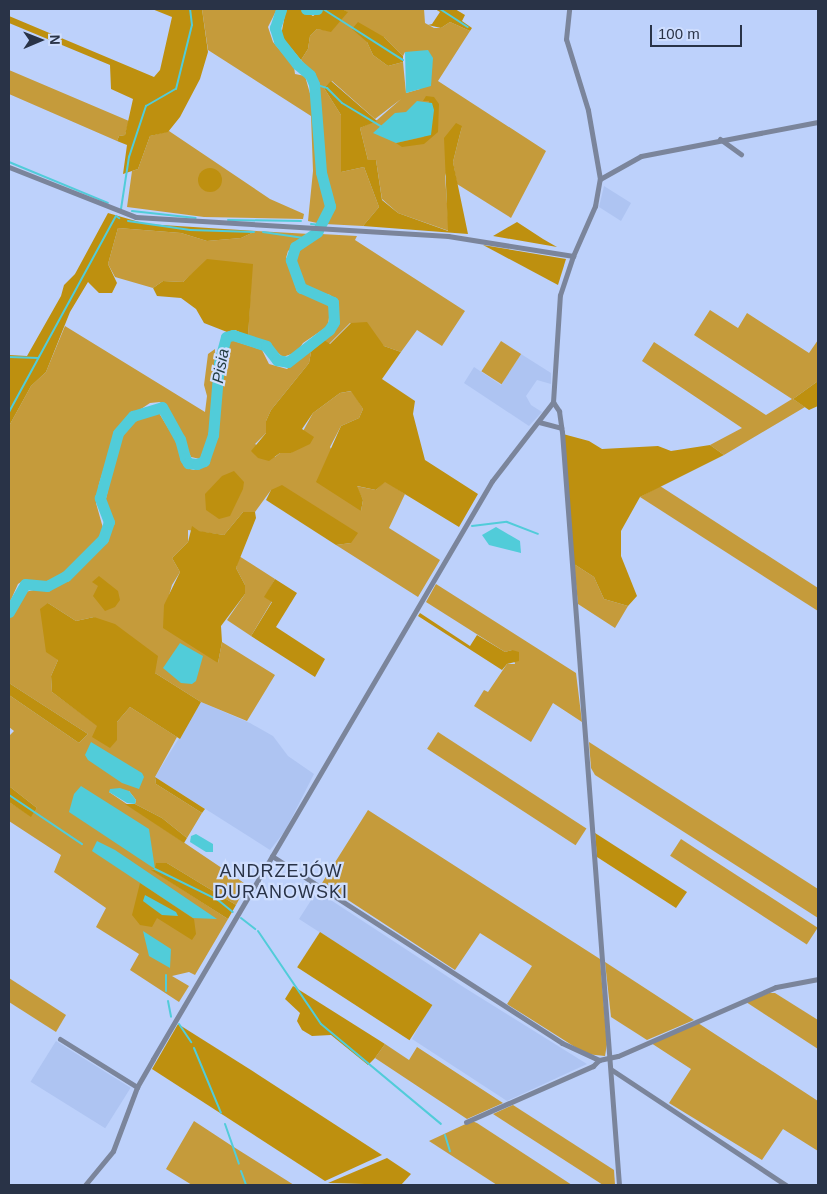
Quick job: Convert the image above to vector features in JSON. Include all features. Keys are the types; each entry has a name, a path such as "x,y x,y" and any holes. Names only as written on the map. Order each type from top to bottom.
{"street":[{"path":"569,9 566,39 588,110 600,180 590,220 573,256 557,316 553,402 561,428 612,1070 619,1185"},
{"path":"600,180 641,156 720,139 818,122"},
{"path":"720,139 741,154"},
{"path":"9,167 136,217 448,236 573,256"},
{"path":"85,1185 113,1151 137,1088 492,481 553,402"},
{"path":"539,422 561,428"},
{"path":"272,856 578,1053 599,1060 611,1058 776,987 818,979"},
{"path":"60,1039 137,1088"},
{"path":"466,1122 593,1066 599,1060"},
{"path":"612,1070 786,1185"}],"shaded area":[{"path":"152,9 202,9 208,52 200,79 180,117 168,132 150,136 138,169 123,174 127,145 117,141 119,136 125,135 133,99 111,89 110,65 9,23 9,16 154,77 160,70 172,17"},
{"path":"202,9 277,9 268,27 273,42 294,67 295,74 305,76 313,104 317,169 326,209 317,223 308,221 313,171 311,116 208,50"},
{"path":"286,9 301,9 313,16 324,9 342,9 348,12 331,32 317,29 310,36 308,49 301,60 281,36"},
{"path":"342,9 424,9 425,23 434,28 441,28 450,22 470,31 438,81 546,151 511,218 457,184 453,162 462,126 445,176 449,231 398,213 382,199 376,160 368,160 360,128 377,120 401,99 375,119 332,81 324,88 341,115 341,172 364,167 379,207 363,226 325,224 332,204 324,172 316,77 301,60 308,49 310,36 317,29 331,31 347,12","holes":["384,37 403,56 405,52 420,89 406,93 403,62 388,66 373,55 367,42"]},
{"path":"435,9 455,9 465,15 462,21 472,28 470,31 450,22 441,28 428,25 432,24 440,12"},
{"path":"358,22 384,37 403,56 403,62 388,66 373,55 367,42 352,29"},
{"path":"428,50 433,58 431,86 406,93 405,52"},
{"path":"9,70 129,121 125,135 119,136 117,141 9,94"},
{"path":"331,81 377,121 360,128 368,160 376,160 382,200 398,213 448,231 444,138 456,123 462,126 453,162 468,234 363,226 379,207 364,167 341,172 341,115 324,88"},
{"path":"426,96 434,97 439,104 438,132 424,144 402,147 396,143 424,137 429,101 423,101"},
{"path":"417,101 432,103 434,110 431,135 396,143 373,133 395,113 406,112"},
{"path":"169,131 270,199 304,214 303,219 204,217 127,207 132,171 138,169 150,136"},
{"path":"210,168 215,169 221,175 221,185 215,191 210,192 205,191 199,185 198,180 199,175 205,169"},
{"path":"604,186 631,203 621,221 599,207"},
{"path":"108,213 146,224 256,231 241,238 207,241 181,233 118,228 108,264 117,283 112,293 99,293 88,282 70,312 46,372 31,386 9,426 9,355 27,356 61,296 64,285 75,274"},
{"path":"517,222 543,239 557,247 493,236"},
{"path":"118,228 181,233 207,241 241,238 256,231 310,234 288,251 286,258 297,291 326,302 330,309 328,326 303,343 297,352 283,357 266,343 248,336 252,264 192,274 183,282 163,281 153,288 115,277 108,264"},
{"path":"321,234 357,236 355,240 465,311 442,346 417,330 401,352 384,346 350,323 329,344 321,345 311,352 309,363 271,410 266,421 266,433 255,444 275,457 280,453 291,453 313,413 340,393 352,391 363,409 359,418 341,426 330,447 361,511 363,500 356,486 376,490 385,481 405,494 389,528 440,560 418,597 336,545 351,543 271,490 255,512 243,512 224,535 188,530 188,542 172,558 180,572 172,585 166,606 218,663 222,642 275,675 247,721 201,702 155,673 94,617 76,621 48,603 58,660 51,676 52,692 117,740 117,722 130,707 177,737 155,777 156,784 202,813 187,838 162,818 135,804 136,800 129,791 109,792 247,885 236,905 167,863 152,870 228,919 195,975 189,972 172,976 189,986 179,1002 130,970 139,954 96,927 106,908 54,872 61,855 9,821 9,802 31,816 37,808 9,786 9,736 14,731 9,727 9,695 79,743 88,734 9,683 9,619 25,592 60,584 72,577 105,542 112,522 104,507 121,434 127,427 148,414 159,413 176,441 186,468 194,470 209,462 226,343 231,340 262,350 269,364 287,369 314,343 331,334 337,325 338,302 330,295 304,287 297,272 297,250"},
{"path":"483,245 566,259 558,285"},
{"path":"207,259 253,264 248,336 235,330 227,332 204,323 196,309 181,298 157,296 153,288 163,281 183,282"},
{"path":"710,310 738,328 747,313 809,353 818,340 818,381 793,399 805,407 724,455 710,445 742,428 642,361 654,342 766,415 792,399 694,335"},
{"path":"367,322 384,346 401,352 382,379 415,401 413,414 425,460 478,494 459,527 385,482 376,490 357,486 363,500 361,511 316,482 341,426 359,418 363,409 351,391 340,393 313,413 302,429 314,437 310,444 291,453 280,453 269,461 258,458 251,451 266,433 266,421 271,410 309,363 311,352 324,340 330,344 351,323"},
{"path":"65,326 205,412 207,396 204,385 208,354 215,349 214,399 208,438 200,459 191,457 167,407 160,402 150,403 123,421 114,436 99,484 96,503 103,528 101,536 60,576 37,585 33,580 24,580 18,584 9,604 9,426 31,386 46,372"},
{"path":"501,341 521,354 502,384 481,371"},
{"path":"521,354 551,373 551,384 537,380 526,396 531,405 542,412 529,426 464,383 474,367 501,385"},
{"path":"818,381 818,406 809,410 793,399"},
{"path":"563,434 589,441 602,449 658,446 671,451 710,445 724,455 640,497 621,531 621,556 637,596 628,606 604,599 594,577 574,564"},
{"path":"234,471 244,482 243,489 230,516 219,519 206,510 205,494 222,476"},
{"path":"282,485 358,533 351,543 336,545 266,500 271,490"},
{"path":"660,486 818,588 818,611 640,497"},
{"path":"243,512 255,512 256,518 236,568 245,585 245,594 221,626 222,642 218,663 163,628 164,605 180,572 172,558 188,542 192,526 199,531 224,535"},
{"path":"496,527 520,541 521,553 489,545 482,535"},
{"path":"239,556 275,579 265,597 272,601 251,636 227,620 245,594 245,585 236,568"},
{"path":"574,564 594,577 604,599 628,606 615,628 578,604"},
{"path":"99,576 118,591 120,600 115,607 105,611 93,596 98,586 92,582"},
{"path":"275,579 297,593 276,627 325,659 315,677 251,636 272,602 264,597"},
{"path":"436,584 576,673 582,722 553,703 531,742 474,706 484,690 488,692 507,664 515,664 512,650 505,652 426,602"},
{"path":"48,603 76,621 94,617 115,624 158,656 155,673 201,702 180,739 130,707 117,722 117,740 110,748 92,737 97,726 52,692 51,676 58,660 46,652 40,609"},
{"path":"420,613 470,646 477,635 505,652 512,650 519,652 519,661 507,664 502,670 418,616"},
{"path":"180,643 203,656 196,681 192,684 181,683 163,668"},
{"path":"9,683 88,734 79,743 9,695"},
{"path":"201,702 250,723 273,736 288,756 314,774 285,831 270,850 155,777"},
{"path":"438,732 586,828 576,845 427,749"},
{"path":"91,742 142,773 144,777 139,789 122,783 88,760 85,755"},
{"path":"589,742 818,889 818,918 595,775 591,768"},
{"path":"155,777 205,809 202,813 156,784"},
{"path":"9,786 37,808 31,817 9,802"},
{"path":"81,786 149,829 155,869 69,812 74,794"},
{"path":"120,788 129,791 136,800 135,804 127,803 109,792 110,789"},
{"path":"125,804 135,804 162,818 187,838 184,843"},
{"path":"368,810 600,959 607,1044 605,1056 586,1054 507,1004 532,966 480,933 455,970 322,883"},
{"path":"595,833 687,892 676,908 597,857"},
{"path":"196,834 213,844 213,852 206,852 190,842 191,836"},
{"path":"681,839 818,928 807,945 670,856"},
{"path":"97,841 115,850 217,919 193,918 92,851"},
{"path":"156,863 167,863 236,905 228,919 151,870 155,869"},
{"path":"140,883 194,919 196,934 192,940 157,918 152,927 140,925 132,915"},
{"path":"317,891 465,988 587,1064 507,1101 412,1039 431,1004 299,919"},
{"path":"145,895 176,912 178,916 162,915 143,901"},
{"path":"143,931 171,949 170,968 149,956"},
{"path":"320,932 432,1005 410,1040 297,967"},
{"path":"605,962 694,1020 647,1040 611,1017"},
{"path":"9,978 66,1015 56,1032 9,1002"},
{"path":"293,986 385,1044 375,1058 368,1065 331,1035 312,1036 302,1030 297,1021 300,1013 285,999"},
{"path":"769,993 775,993 818,1020 818,1049 746,1002"},
{"path":"698,1023 818,1101 818,1151 783,1129 762,1160 669,1103 691,1069 651,1043"},
{"path":"178,1024 382,1155 325,1181 152,1069"},
{"path":"56,1041 131,1088 105,1128 31,1082"},
{"path":"385,1044 409,1060 417,1047 503,1103 467,1119 375,1058"},
{"path":"513,1105 614,1170 615,1185 603,1185 493,1114"},
{"path":"194,1121 294,1185 192,1185 166,1169"},
{"path":"472,1121 572,1185 497,1185 429,1141"},
{"path":"387,1158 411,1174 401,1185 328,1183"}],"waterway":[{"path":"121,209 129,157 146,106 176,89 192,25 190,9"},
{"name":"Pisia","path":"9,612 25,584 47,586 66,576 103,539 109,522 100,498 118,433 133,416 162,407 180,439 188,463 197,464 204,461 213,435 219,363 226,337 233,335 266,346 277,360 288,362 329,330 334,322 333,302 301,288 291,260 295,247 317,232 330,206 321,172 314,84 310,75 297,64 279,41 275,28 281,9"},
{"name":"Pisia","path":"306,9 317,9"},
{"path":"323,9 403,60"},
{"path":"440,9 468,27"},
{"path":"314,84 327,88 342,103 382,127"},
{"path":"9,162 108,203"},
{"path":"132,211 196,218"},
{"path":"9,412 116,216 119,218"},
{"path":"228,220 301,221"},
{"path":"128,221 190,230 254,232"},
{"path":"311,224 321,225"},
{"path":"263,232 310,239"},
{"path":"9,357 38,358"},
{"path":"472,526 507,522 538,534"},
{"path":"9,795 82,844"},
{"path":"155,869 218,900 233,912"},
{"path":"241,918 255,929"},
{"path":"258,931 321,1024 441,1124"},
{"path":"166,975 166,991"},
{"path":"168,1001 171,1017"},
{"path":"179,1024 191,1042"},
{"path":"194,1048 221,1113"},
{"path":"225,1124 239,1164"},
{"path":"445,1135 450,1151"},
{"path":"241,1171 246,1185"}],"district":[{"name":"ANDRZEJÓW DURANOWSKI","path":"281,882"}]}
